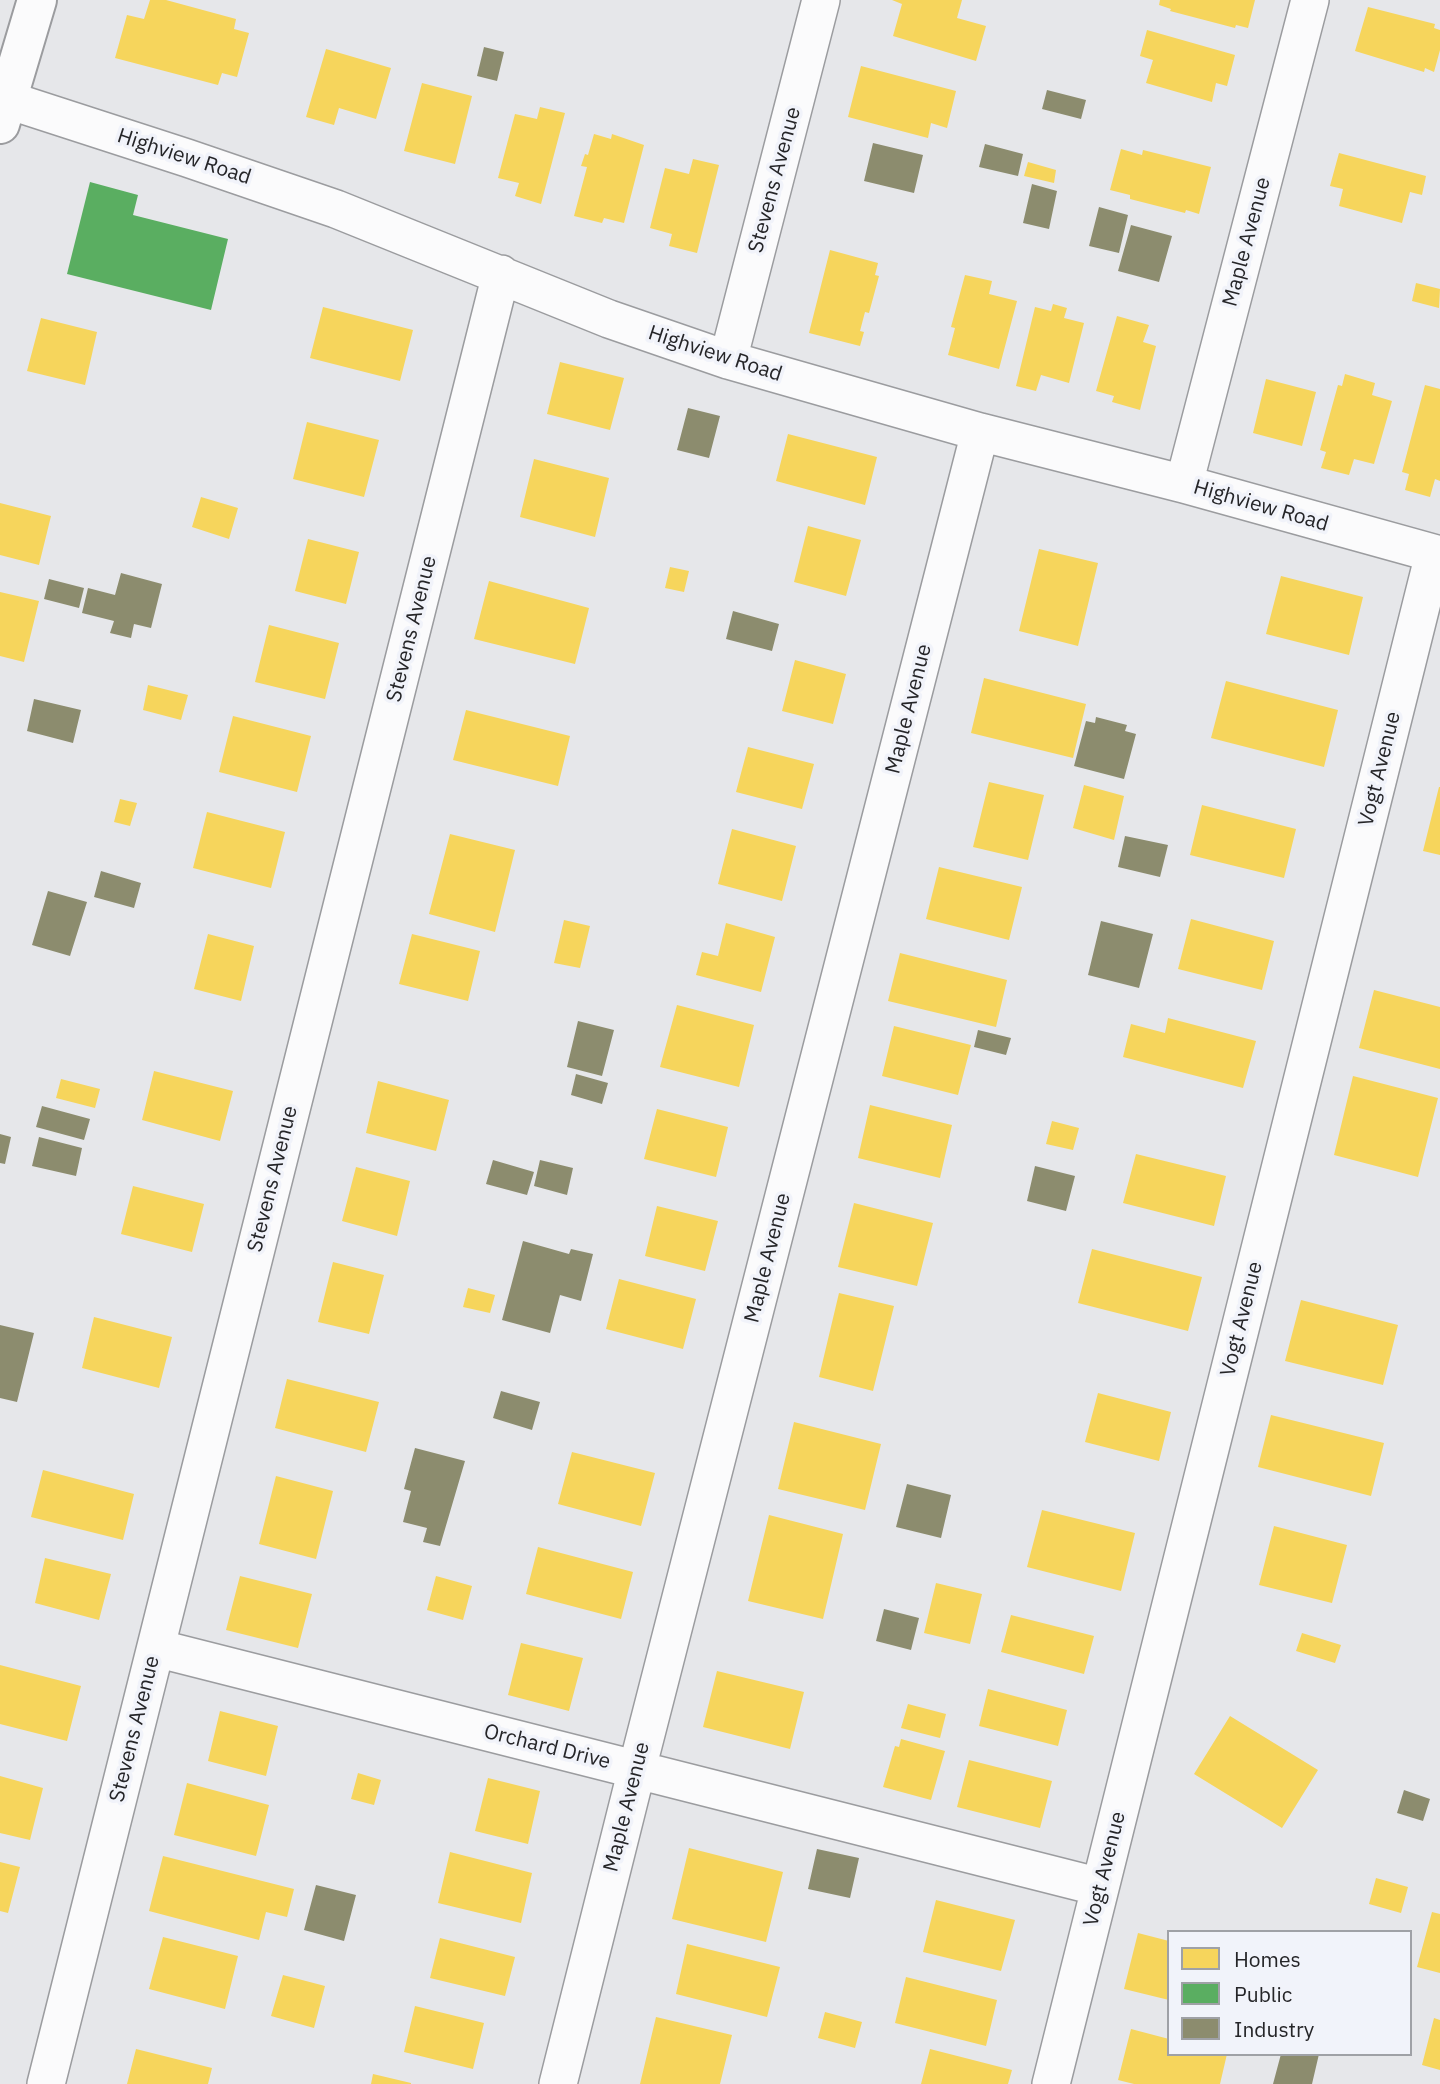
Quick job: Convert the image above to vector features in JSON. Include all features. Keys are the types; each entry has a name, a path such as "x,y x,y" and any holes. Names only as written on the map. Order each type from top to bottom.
{"street":[{"path":"4,112 37,0"},
{"name":"Stevens Avenue","path":"728,360 821,0"},
{"name":"Maple Avenue","path":"1184,484 1310,0"},
{"name":"Highview Road","path":"4,112 187,158 336,209 609,319 728,360 980,432 1184,484 1437,555"},
{"name":"Stevens Avenue","path":"46,2084 501,274"},
{"name":"Maple Avenue","path":"558,2084 980,432"},
{"name":"Vogt Avenue","path":"1051,2084 1437,555"},
{"name":"Orchard Drive","path":"156,1648 1100,1886"}],"building: Homes":[{"path":"150,0 166,0 236,19 234,29 249,33 237,77 222,73 218,85 115,58 127,15 144,19"},
{"path":"892,0 962,0 957,18 986,26 976,61 893,36 902,4"},
{"path":"1160,0 1255,0 1248,28 1236,25 1235,28 1170,11 1171,9 1159,5"},
{"path":"1368,7 1435,24 1434,28 1440,30 1440,50 1434,72 1425,68 1424,72 1355,51"},
{"path":"1147,30 1235,55 1227,86 1216,83 1212,102 1146,83 1153,60 1140,56"},
{"path":"326,49 391,68 376,119 339,108 334,125 306,117"},
{"path":"861,66 956,91 947,128 931,123 928,138 848,117"},
{"path":"422,83 472,96 455,164 404,151"},
{"path":"540,107 565,113 541,204 515,196 519,183 498,178 515,114 537,119"},
{"path":"594,134 611,139 612,134 644,145 624,223 604,218 602,223 574,216 587,167 581,166 585,154 588,155"},
{"path":"1121,149 1142,155 1143,150 1211,167 1199,214 1130,199 1130,195 1110,190"},
{"path":"1339,153 1426,176 1422,195 1410,192 1402,223 1339,206 1343,189 1330,186"},
{"path":"693,159 719,165 697,253 669,246 672,234 650,228 665,168 689,174"},
{"path":"1028,162 1056,170 1054,183 1024,176"},
{"path":"830,250 878,263 875,275 879,276 869,313 865,312 860,331 864,332 860,346 809,333"},
{"path":"965,275 992,281 989,294 1017,301 999,369 948,355 955,328 951,327"},
{"path":"1416,283 1440,289 1439,308 1412,301"},
{"path":"1053,304 1067,308 1064,318 1084,323 1069,383 1041,375 1036,391 1016,386 1035,307 1051,311"},
{"path":"323,307 413,330 400,381 310,358"},
{"path":"1117,316 1149,325 1143,342 1156,346 1140,410 1112,402 1114,396 1096,391"},
{"path":"41,318 97,332 85,385 27,371"},
{"path":"560,362 624,378 610,430 547,414"},
{"path":"1345,374 1375,383 1372,395 1392,401 1374,464 1354,459 1349,475 1321,468 1326,452 1320,450 1338,385 1342,386"},
{"path":"1266,379 1316,392 1302,446 1253,433"},
{"path":"1425,385 1440,389 1440,481 1435,479 1430,497 1405,490 1409,474 1402,472"},
{"path":"307,422 379,440 364,497 293,479"},
{"path":"788,434 877,457 865,505 776,481"},
{"path":"534,459 609,478 595,537 520,517"},
{"path":"201,497 238,508 229,539 192,527"},
{"path":"0,503 51,516 39,565 0,555"},
{"path":"808,526 861,540 846,596 794,582"},
{"path":"308,539 359,552 346,604 295,591"},
{"path":"1039,549 1098,563 1078,646 1019,631"},
{"path":"670,567 689,571 684,592 665,588"},
{"path":"1281,576 1363,597 1349,655 1266,634"},
{"path":"489,581 589,608 575,664 474,639"},
{"path":"0,592 39,601 24,662 0,656"},
{"path":"269,625 339,643 325,699 255,682"},
{"path":"795,660 846,674 833,724 782,711"},
{"path":"984,678 1086,704 1073,758 971,733"},
{"path":"1226,681 1338,710 1324,767 1211,738"},
{"path":"148,685 188,695 181,720 143,710"},
{"path":"466,710 570,736 558,786 453,760"},
{"path":"233,716 311,736 297,792 219,772"},
{"path":"748,747 814,764 802,809 736,792"},
{"path":"989,782 1044,795 1028,860 973,847"},
{"path":"1084,785 1124,796 1114,840 1073,828"},
{"path":"1440,787 1440,855 1423,851"},
{"path":"120,799 137,803 130,826 114,822"},
{"path":"1202,805 1296,829 1284,878 1190,855"},
{"path":"207,812 285,832 271,888 193,868"},
{"path":"732,829 796,846 782,901 718,884"},
{"path":"450,834 515,850 495,932 429,914"},
{"path":"939,867 1022,887 1009,940 926,919"},
{"path":"1191,919 1274,941 1262,990 1178,969"},
{"path":"564,920 590,926 580,968 554,963"},
{"path":"726,923 775,937 761,992 696,975 702,952 718,956"},
{"path":"208,934 254,946 241,1001 194,989"},
{"path":"412,934 480,951 468,1001 399,984"},
{"path":"900,953 1007,980 996,1027 888,1001"},
{"path":"1374,990 1440,1007 1440,1069 1359,1048"},
{"path":"677,1005 754,1025 739,1087 660,1067"},
{"path":"1168,1018 1256,1041 1243,1088 1123,1057 1131,1024 1165,1033"},
{"path":"894,1026 971,1045 958,1095 882,1076"},
{"path":"154,1071 233,1091 220,1141 142,1120"},
{"path":"1353,1076 1438,1098 1418,1177 1334,1155"},
{"path":"61,1079 100,1089 95,1108 56,1098"},
{"path":"378,1081 449,1100 436,1151 366,1133"},
{"path":"870,1105 952,1125 940,1178 858,1158"},
{"path":"657,1109 728,1127 716,1177 644,1159"},
{"path":"1052,1121 1079,1128 1073,1150 1046,1144"},
{"path":"1136,1154 1226,1176 1214,1226 1123,1203"},
{"path":"356,1167 410,1181 397,1236 342,1221"},
{"path":"133,1186 204,1204 192,1252 121,1234"},
{"path":"854,1203 933,1223 917,1286 838,1267"},
{"path":"657,1206 718,1221 705,1271 645,1256"},
{"path":"1092,1249 1202,1277 1188,1331 1078,1303"},
{"path":"333,1262 384,1275 369,1334 318,1322"},
{"path":"619,1279 696,1299 683,1349 606,1329"},
{"path":"468,1288 495,1295 490,1313 463,1307"},
{"path":"839,1293 894,1306 873,1391 819,1377"},
{"path":"1301,1300 1398,1325 1383,1385 1285,1361"},
{"path":"94,1317 172,1337 159,1388 82,1368"},
{"path":"287,1379 379,1402 366,1452 275,1428"},
{"path":"1098,1393 1171,1412 1159,1461 1085,1442"},
{"path":"1271,1415 1384,1443 1371,1496 1258,1467"},
{"path":"794,1422 881,1444 865,1510 778,1489"},
{"path":"572,1452 655,1473 641,1526 558,1504"},
{"path":"43,1470 134,1494 123,1540 31,1517"},
{"path":"276,1476 333,1491 316,1559 259,1544"},
{"path":"1042,1510 1135,1533 1121,1591 1027,1567"},
{"path":"769,1515 843,1534 823,1619 748,1601"},
{"path":"1274,1526 1347,1545 1332,1603 1259,1585"},
{"path":"538,1547 633,1572 621,1619 526,1594"},
{"path":"45,1558 111,1574 99,1620 35,1603"},
{"path":"240,1576 312,1594 298,1648 226,1630"},
{"path":"436,1576 472,1586 463,1620 427,1610"},
{"path":"936,1583 982,1594 970,1644 924,1633"},
{"path":"1011,1615 1094,1636 1084,1674 1001,1652"},
{"path":"1302,1633 1341,1645 1335,1663 1296,1651"},
{"path":"521,1643 583,1658 569,1711 508,1695"},
{"path":"0,1665 81,1686 67,1741 0,1724"},
{"path":"717,1671 804,1692 790,1749 703,1727"},
{"path":"988,1689 1067,1710 1058,1746 979,1726"},
{"path":"908,1704 946,1714 940,1738 901,1728"},
{"path":"220,1711 278,1726 266,1776 208,1761"},
{"path":"1230,1716 1318,1770 1282,1828 1194,1774"},
{"path":"901,1739 945,1751 931,1800 883,1787 895,1746 899,1747"},
{"path":"969,1760 1052,1781 1040,1828 957,1807"},
{"path":"358,1773 381,1780 374,1805 351,1799"},
{"path":"0,1776 43,1788 30,1840 0,1833"},
{"path":"488,1778 540,1791 528,1844 475,1831"},
{"path":"187,1783 269,1805 256,1856 174,1835"},
{"path":"689,1848 783,1872 766,1942 672,1919"},
{"path":"450,1852 532,1873 521,1923 438,1903"},
{"path":"163,1856 294,1889 287,1917 266,1912 259,1940 149,1911"},
{"path":"0,1862 20,1867 8,1913 0,1911"},
{"path":"1376,1878 1408,1887 1401,1913 1369,1904"},
{"path":"936,1900 1015,1920 1001,1971 923,1952"},
{"path":"1432,1912 1440,1914 1440,1973 1417,1967"},
{"path":"1138,1933 1167,1940 1167,2000 1124,1989"},
{"path":"163,1937 238,1956 225,2009 149,1989"},
{"path":"440,1938 515,1957 505,1996 430,1978"},
{"path":"687,1944 780,1967 767,2017 676,1994"},
{"path":"283,1975 325,1986 314,2028 271,2016"},
{"path":"906,1977 997,2000 986,2046 895,2023"},
{"path":"415,2006 484,2023 473,2069 404,2052"},
{"path":"825,2012 862,2022 855,2048 818,2038"},
{"path":"656,2017 732,2035 720,2084 640,2084"},
{"path":"1434,2018 1440,2020 1440,2070 1422,2065"},
{"path":"1131,2029 1167,2038 1167,2056 1227,2056 1220,2084 1134,2084 1118,2080"},
{"path":"136,2049 212,2068 208,2084 127,2084"},
{"path":"930,2049 1012,2070 1008,2084 921,2084"},
{"path":"373,2074 411,2083 411,2084 371,2084"}],"building: Public":[{"path":"90,182 138,195 133,215 228,239 211,310 67,274"}],"building: Industry":[{"path":"484,47 504,52 497,81 477,76"},
{"path":"1047,90 1086,100 1081,119 1042,109"},
{"path":"873,143 923,155 914,193 864,181"},
{"path":"985,144 1023,154 1018,176 979,167"},
{"path":"1032,184 1057,191 1049,229 1023,223"},
{"path":"1099,207 1128,215 1119,253 1089,246"},
{"path":"1131,225 1172,236 1159,282 1118,271"},
{"path":"688,408 720,416 709,458 677,450"},
{"path":"121,573 162,584 151,628 134,624 131,638 110,633 114,621 82,613 88,588 115,595"},
{"path":"49,579 84,588 79,608 44,599"},
{"path":"733,611 779,624 772,651 726,639"},
{"path":"34,699 81,710 73,743 27,731"},
{"path":"1096,717 1127,725 1125,731 1136,734 1124,779 1074,766 1086,721 1095,723"},
{"path":"1125,836 1168,845 1160,877 1118,867"},
{"path":"101,871 141,883 134,908 94,897"},
{"path":"48,891 87,902 70,956 32,945"},
{"path":"1101,921 1153,934 1139,988 1088,975"},
{"path":"578,1021 614,1030 602,1076 567,1067"},
{"path":"978,1030 1011,1038 1006,1055 974,1047"},
{"path":"576,1074 608,1083 602,1104 571,1095"},
{"path":"42,1106 90,1119 84,1140 36,1127"},
{"path":"0,1134 11,1137 5,1164 0,1163"},
{"path":"39,1137 82,1148 76,1176 32,1166"},
{"path":"493,1160 534,1172 527,1195 486,1184"},
{"path":"540,1160 573,1168 567,1195 534,1186"},
{"path":"1035,1166 1075,1176 1066,1211 1027,1201"},
{"path":"523,1241 569,1254 571,1249 593,1254 581,1301 560,1295 550,1333 502,1320"},
{"path":"0,1325 34,1333 17,1402 0,1398"},
{"path":"501,1391 540,1402 532,1430 493,1418"},
{"path":"415,1448 465,1461 440,1546 423,1542 427,1528 403,1522 411,1491 404,1489"},
{"path":"907,1484 951,1495 941,1538 896,1527"},
{"path":"884,1609 919,1618 911,1650 876,1641"},
{"path":"1404,1790 1430,1799 1423,1821 1397,1813"},
{"path":"817,1849 859,1858 850,1898 808,1889"},
{"path":"316,1885 356,1895 344,1941 304,1930"},
{"path":"1280,2056 1319,2056 1312,2084 1273,2084"}]}
